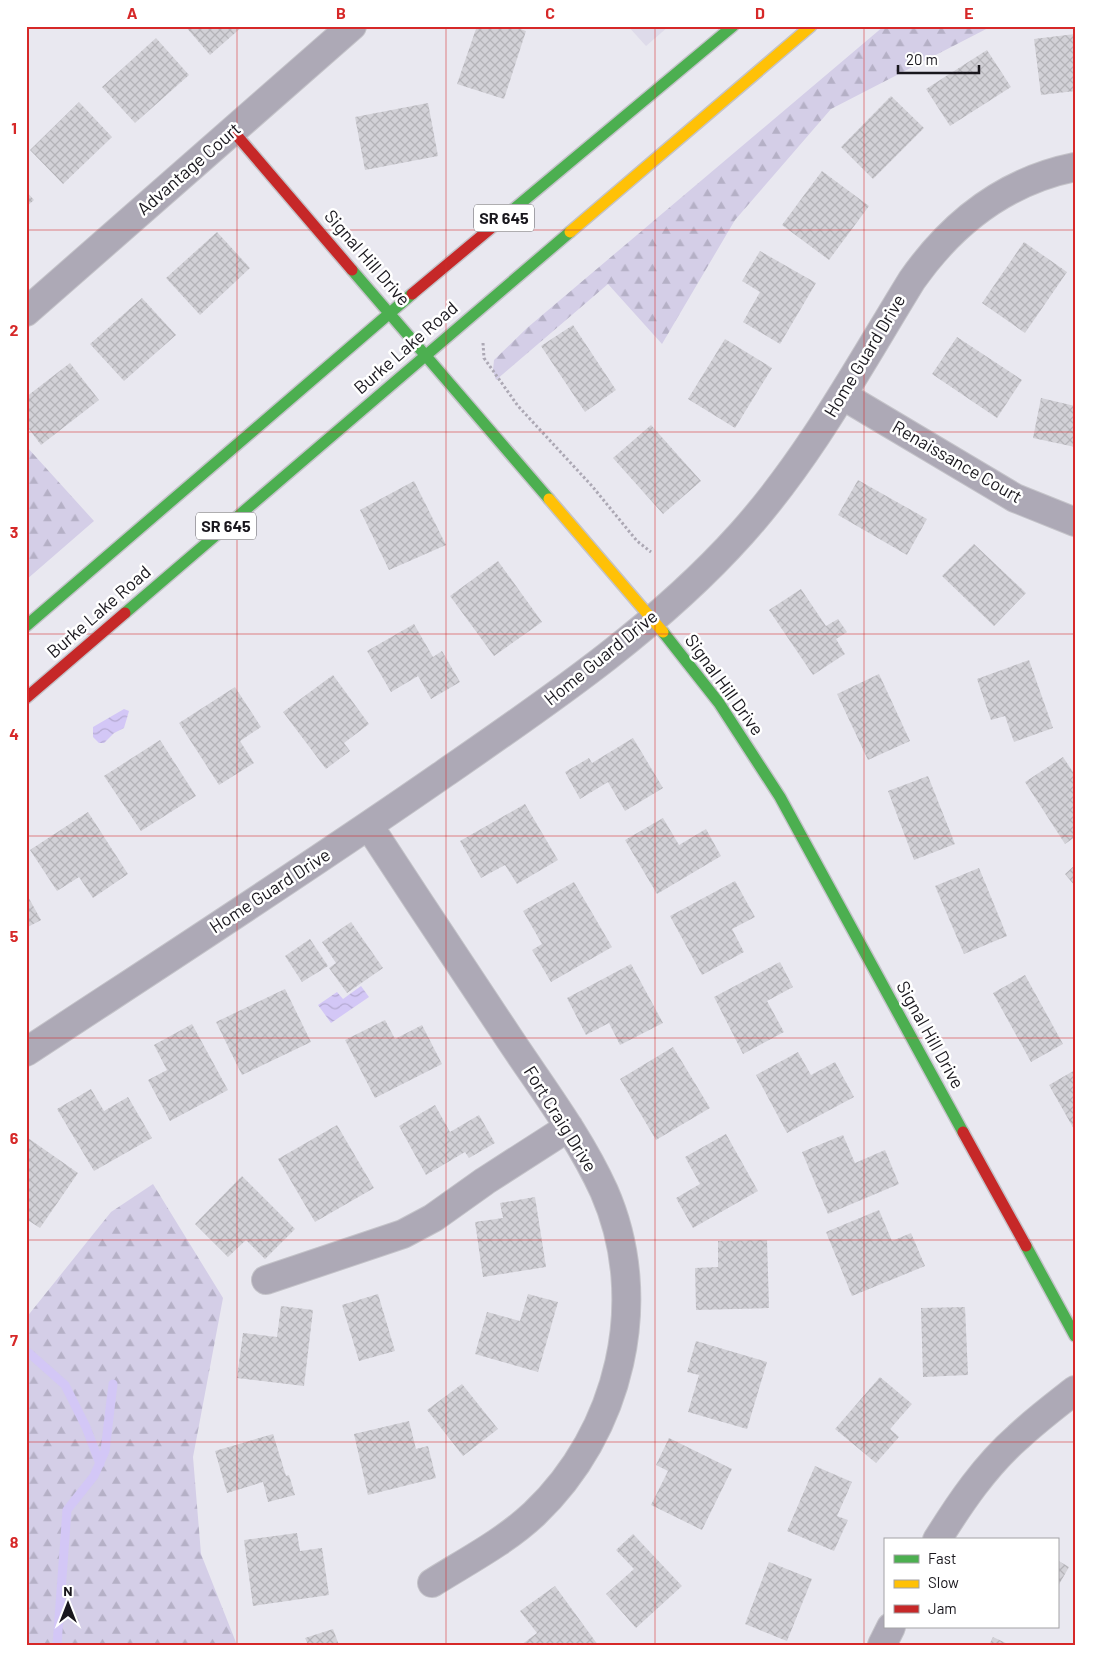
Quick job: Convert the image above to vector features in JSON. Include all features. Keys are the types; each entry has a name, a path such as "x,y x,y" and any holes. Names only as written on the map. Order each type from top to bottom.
{"main road":[{"name":"Burke Lake Road","path":"26,626 391,313 733,26"},
{"name":"Burke Lake Road","path":"26,698 811,26"},
{"name":"Signal Hill Drive","path":"233,131 652,618 719,703 780,797 1075,1336"}],"street":[{"name":"Advantage Court","path":"26,312 352,26"},
{"name":"Home Guard Drive","path":"26,1052 369,826 600,663 706,572 744,531 787,479 842,395 912,280 929,255 949,233 984,206 1017,186 1075,167"},
{"name":"Renaissance Court","path":"842,395 1015,498 1075,522"},
{"name":"Fort Craig Drive","path":"369,826 583,1149 604,1191 620,1245 625,1278 626,1316 623,1346 616,1379 605,1411 575,1467 551,1496 512,1533 432,1583"},
{"path":"266,1280 410,1230 433,1218 485,1181 569,1128"},
{"path":"938,1538 962,1501 992,1464 1017,1437 1075,1390"},
{"path":"882,1645 890,1628"}],"path":[{"path":"483,338 484,358 518,406 592,486 637,541 651,552"}],"shaded area":[{"path":"628,26 669,26 646,46"}],"green space":[{"path":"884,26 992,26 831,109 735,220 662,344 608,284 496,380 493,370 494,360 527,328"},
{"path":"26,446 94,521 26,580"},
{"path":"153,1184 223,1298 193,1457 201,1554 237,1645 26,1645 26,1318 111,1212"}],"water":[{"path":"124,709 129,711 124,728 114,733 104,743 99,743 93,737 93,727"},
{"path":"361,986 369,997 331,1023 318,1005 337,992 343,999"}],"building":[{"path":"185,26 243,26 210,55"},
{"path":"477,26 511,26 526,31 504,99 457,84"},
{"path":"1075,34 1075,91 1041,95 1034,39"},
{"path":"156,38 189,75 135,123 102,87"},
{"path":"987,50 1011,87 950,126 926,89"},
{"path":"891,96 924,128 873,179 841,147"},
{"path":"79,102 112,137 63,184 30,150"},
{"path":"428,103 438,156 365,170 355,117"},
{"path":"822,171 869,206 829,260 782,225"},
{"path":"26,191 34,200 26,207"},
{"path":"217,232 250,268 200,315 166,278"},
{"path":"1024,242 1067,272 1025,333 982,303"},
{"path":"760,251 816,283 780,344 743,322 760,292 742,281"},
{"path":"142,298 176,335 124,381 90,344"},
{"path":"573,325 616,390 585,412 541,346"},
{"path":"957,337 1022,380 997,418 932,374"},
{"path":"725,339 772,368 735,428 688,399"},
{"path":"70,363 99,400 41,445 26,425 26,397"},
{"path":"1041,398 1075,406 1075,447 1033,438"},
{"path":"651,425 701,481 663,514 613,458"},
{"path":"858,480 927,519 907,555 838,515"},
{"path":"414,481 446,545 389,570 360,510"},
{"path":"974,544 1026,593 994,626 942,576"},
{"path":"498,561 542,622 494,656 450,596"},
{"path":"801,589 826,626 838,619 847,632 836,639 845,654 813,675 769,610"},
{"path":"414,624 433,657 442,651 460,682 431,699 418,676 391,692 367,651"},
{"path":"1029,660 1053,728 1014,742 1005,716 991,720 977,679"},
{"path":"879,674 910,741 868,760 837,694"},
{"path":"333,675 369,724 344,743 350,751 326,769 283,712"},
{"path":"235,687 261,727 240,741 254,763 219,785 179,723"},
{"path":"633,738 663,788 625,811 608,782 580,799 565,772 589,758 592,763"},
{"path":"160,740 196,796 141,831 104,776"},
{"path":"1063,757 1075,775 1075,837 1065,844 1025,782"},
{"path":"928,776 955,844 914,860 888,791"},
{"path":"525,804 558,860 517,884 505,865 481,878 460,841"},
{"path":"88,812 128,874 93,898 79,877 57,891 30,850"},
{"path":"663,818 679,845 706,829 721,856 657,894 625,840"},
{"path":"1075,865 1075,886 1065,874"},
{"path":"979,868 1007,936 964,954 935,886"},
{"path":"735,881 755,917 732,929 744,952 702,975 670,916"},
{"path":"574,882 612,947 551,982 532,950 542,944 523,911"},
{"path":"26,893 41,920 26,928"},
{"path":"351,922 383,968 347,993 329,968 336,963 322,942"},
{"path":"310,939 328,966 302,982 285,956"},
{"path":"780,962 793,987 767,1001 784,1032 743,1054 714,997"},
{"path":"631,964 663,1023 620,1045 609,1023 586,1035 567,998"},
{"path":"1025,975 1063,1044 1031,1062 993,993"},
{"path":"285,989 311,1042 242,1075 216,1022"},
{"path":"385,1020 395,1039 422,1025 442,1064 375,1098 345,1040"},
{"path":"192,1024 228,1090 170,1121 148,1080 167,1070 154,1045"},
{"path":"673,1047 710,1108 656,1140 620,1079"},
{"path":"798,1052 811,1075 835,1062 854,1097 787,1133 756,1075"},
{"path":"1075,1070 1075,1131 1049,1085"},
{"path":"91,1089 104,1111 128,1097 152,1138 94,1171 57,1109"},
{"path":"435,1105 450,1132 479,1115 495,1143 469,1158 465,1152 426,1175 399,1126"},
{"path":"337,1125 374,1188 315,1222 278,1159"},
{"path":"726,1134 758,1191 693,1228 676,1198 700,1184 685,1157"},
{"path":"843,1135 855,1163 885,1150 899,1184 828,1214 802,1152"},
{"path":"28,1138 78,1173 40,1228 26,1219"},
{"path":"242,1176 295,1229 265,1259 246,1240 228,1257 195,1224"},
{"path":"535,1197 546,1267 483,1277 475,1222 503,1218 500,1203"},
{"path":"879,1210 892,1241 911,1233 925,1266 852,1296 826,1232"},
{"path":"767,1240 769,1308 696,1310 695,1268 718,1267 718,1241"},
{"path":"378,1294 395,1351 359,1361 342,1305"},
{"path":"528,1294 558,1302 538,1372 475,1354 487,1312 520,1321"},
{"path":"281,1306 313,1310 304,1386 237,1378 243,1333 277,1337"},
{"path":"965,1307 968,1375 923,1377 921,1308"},
{"path":"696,1341 767,1362 747,1429 688,1412 699,1375 687,1372"},
{"path":"880,1377 912,1404 890,1429 899,1437 876,1463 835,1429"},
{"path":"462,1384 498,1429 463,1456 427,1410"},
{"path":"409,1421 416,1449 428,1446 436,1478 368,1495 354,1434"},
{"path":"273,1434 286,1476 289,1475 295,1495 268,1502 263,1482 227,1493 215,1451"},
{"path":"669,1438 732,1469 702,1530 651,1505 668,1471 656,1465"},
{"path":"815,1466 852,1482 837,1516 848,1520 834,1551 787,1531"},
{"path":"297,1533 300,1551 322,1548 329,1595 253,1606 244,1540"},
{"path":"633,1534 682,1586 636,1628 606,1594 634,1569 616,1550"},
{"path":"1058,1561 1069,1567 1058,1586"},
{"path":"769,1562 812,1579 787,1641 745,1624"},
{"path":"555,1586 598,1645 521,1645 537,1633 520,1611"},
{"path":"333,1629 339,1645 308,1645 305,1638"},
{"path":"993,1637 1010,1645 989,1645"}],"waterway":[{"path":"29,1353 65,1385 86,1427 100,1464"},
{"path":"57,1645 67,1510 94,1476 105,1451 113,1384"}],"traffic: fast":[{"path":"503,218 733,26"},
{"path":"125,613 570,232"},
{"path":"352,270 549,499"},
{"path":"26,626 412,294"},
{"path":"663,632 719,703 780,797 963,1132"},
{"path":"1026,1246 1075,1336"}],"traffic: slow":[{"path":"570,232 811,26"},
{"path":"549,499 663,632"}],"traffic: jam":[{"path":"233,131 352,270"},
{"path":"412,294 503,218"},
{"path":"26,698 125,613"},
{"path":"963,1132 1026,1246"}]}
